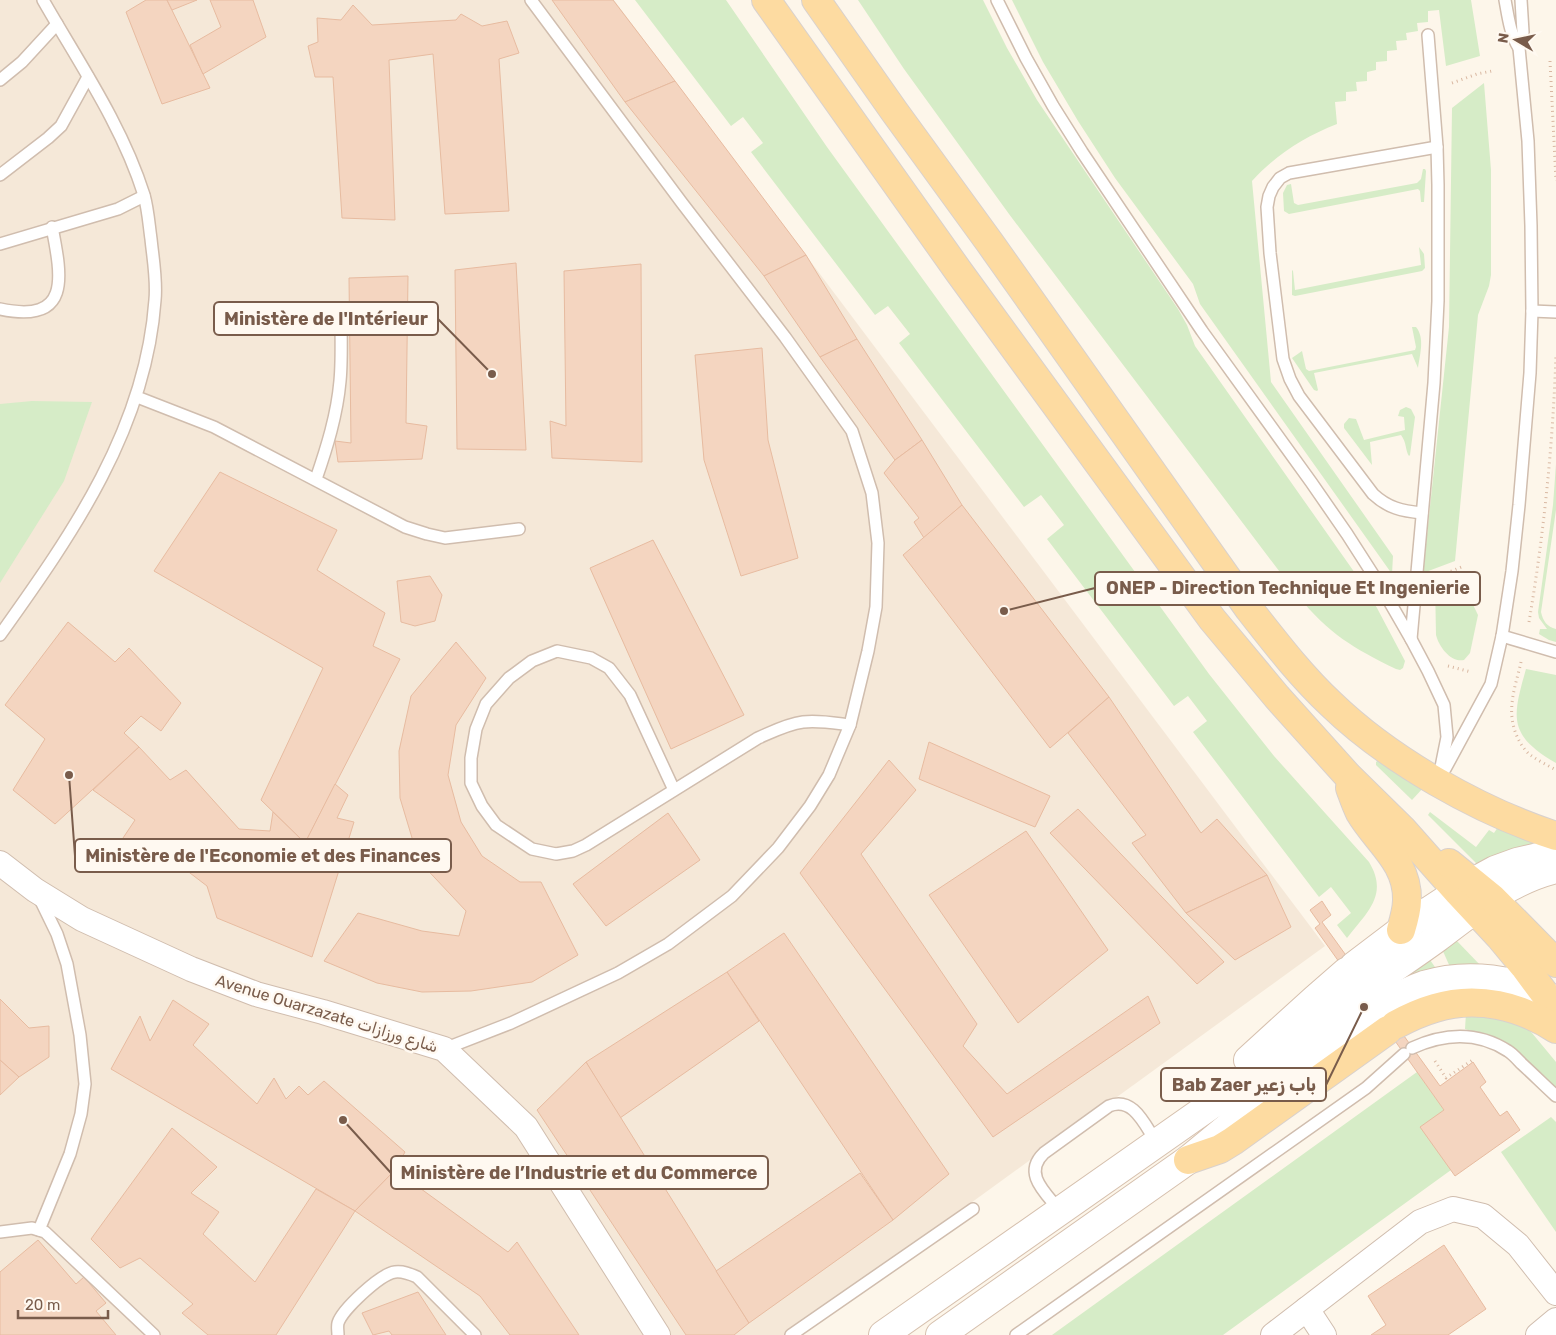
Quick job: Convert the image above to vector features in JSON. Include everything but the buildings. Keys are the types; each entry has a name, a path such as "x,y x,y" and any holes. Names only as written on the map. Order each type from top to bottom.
{"main road":[{"path":"766,0 947,256 1212,619 1277,697 1348,776 1474,895 1556,963"},
{"path":"816,0 1249,609 1288,659 1331,705 1380,746 1438,782 1488,809 1556,836"},
{"path":"1348,776 1355,802 1361,814 1388,849 1402,872 1407,898 1406,912 1401,930 1371,998"},
{"path":"940,1335 1188,1160 1220,1149 1233,1141 1474,895 1495,870 1517,862 1556,853"},
{"path":"1401,930 1474,895 1556,869"},
{"path":"1474,895 1524,966 1553,1002"},
{"path":"882,1335 1211,1105 1219,1090 1230,1076 1314,999 1371,998 1402,994 1424,985 1465,978 1500,981 1516,985 1553,1002"},
{"path":"1371,998 1435,1008 1478,1002 1503,1006 1527,1013 1556,1029"}],"street":[{"name":"Avenue Ouarzazate شارع ورزازات","path":"0,864 35,890 82,919 201,973 256,994 444,1048 526,1127 658,1335"},
{"path":"1273,1335 1420,1222 1453,1209 1483,1216 1518,1245 1556,1293"},
{"path":"1307,1309 1324,1335"},
{"path":"1538,1335 1556,1320"}],"lane":[{"path":"0,635 81,515 113,454 136,397 150,346 155,298 154,266 144,196 128,153 101,99 43,0"},
{"path":"444,1048 511,1023 618,973 668,944 732,896 778,848 810,806 829,775 850,725 868,651 876,607 878,543 872,492 852,431 818,381 682,203 532,0"},
{"path":"997,0 1026,58 1082,152 1202,331 1347,534 1381,586 1411,639 1444,706 1448,737 1438,782"},
{"path":"1505,0 1512,33 1519,48"},
{"path":"1438,782 1491,684 1502,636 1512,571 1520,496 1530,373 1532,311 1532,226 1528,141 1519,48 1522,32 1521,0"},
{"path":"0,80 22,62 57,24"},
{"path":"1411,639 1434,383 1438,301 1437,147 1428,35"},
{"path":"0,175 61,126 88,77"},
{"path":"1422,513 1390,507 1373,494 1299,396 1290,379 1283,359 1278,330 1267,206 1273,186 1280,178 1289,173 1437,147"},
{"path":"0,244 52,227 118,209 144,196"},
{"path":"0,309 17,313 36,311 50,305 57,294 59,277 52,227"},
{"path":"1532,311 1556,312"},
{"path":"316,479 328,444 341,379 341,318"},
{"path":"136,397 214,427 405,527 445,538 519,529"},
{"path":"1502,636 1556,652"},
{"path":"674,790 630,695 609,668 591,658 557,651 532,661 509,678 486,704 476,729 471,758 471,783 482,806 496,825 532,849 556,854 573,852 586,845 758,738 802,722 850,725"},
{"path":"35,890 56,934 67,964 80,1035 85,1084 81,1114 70,1154 39,1230"},
{"path":"1016,1335 1366,1088 1408,1051 1427,1041 1459,1036 1485,1040 1509,1051 1556,1096"},
{"path":"1060,1211 1036,1179 1035,1164 1044,1153 1109,1106 1123,1104 1130,1106 1157,1143"},
{"path":"791,1335 973,1209"},
{"path":"0,1232 32,1228 45,1232 154,1335"},
{"path":"338,1335 338,1324 341,1317 372,1284 384,1275 395,1272 407,1273 417,1277 475,1335"}],"path":[{"path":"1550,61 1556,181"},
{"path":"1433,91 1463,78 1492,71"},
{"path":"1556,354 1553,422 1542,531 1525,643 1511,706 1514,730 1520,743 1529,754 1556,770"},
{"path":"1448,666 1471,672"},
{"path":"1430,1054 1446,1078 1480,1055"}],"shaded area":[{"path":"0,0 614,0 1325,946 789,1335 0,1335"}],"green space":[{"path":"635,0 726,0 827,147 1209,674 1274,756 1369,862 1375,874 1376,894 1368,911 1347,938 1337,925 1351,913 1331,887 1319,897 1193,732 1207,721 1188,696 1174,706 1047,539 1064,525 1041,495 1024,507 899,343 910,334 888,306 875,315 751,152 763,143 743,117 731,126"},
{"path":"858,0 983,0 1007,48 1037,100 1178,309 1195,346 1362,583 1405,661 1403,668 1400,670 1396,669 1342,639 1320,620 1298,596 1009,214 904,69"},
{"path":"1012,0 1471,0 1480,56 1446,66 1439,10 1428,11 1428,22 1417,23 1418,31 1406,33 1407,40 1396,41 1397,50 1387,51 1387,61 1376,62 1376,70 1367,72 1367,81 1356,82 1357,91 1346,92 1346,101 1335,102 1337,124 1292,147 1261,171 1252,181 1271,382 1393,556 1392,574 1200,304 1193,284 1115,178 1043,62"},
{"path":"1484,83 1491,170 1491,275 1478,315 1455,561 1423,573 1449,327 1452,108"},
{"path":"1423,169 1426,171 1424,202 1421,202 1418,189 1289,214 1284,211 1283,193 1287,185 1291,184 1294,203 1298,205 1417,183 1421,179"},
{"path":"1419,247 1424,254 1425,268 1422,271 1295,296 1292,295 1292,270 1295,290 1421,265"},
{"path":"1412,327 1416,327 1420,336 1421,346 1418,368 1412,354 1314,373 1317,391 1314,390 1292,358 1302,351 1306,369 1309,371 1415,350"},
{"path":"32,401 92,402 64,481 0,583 0,404"},
{"path":"1406,407 1411,409 1415,417 1410,455 1401,435 1370,442 1372,465 1344,428 1344,424 1349,418 1356,419 1364,440 1405,430 1404,417 1398,416 1400,410"},
{"path":"1556,464 1556,510 1541,612 1546,623 1556,629 1556,642 1539,634 1540,629 1547,629 1539,618 1538,612 1553,505"},
{"path":"1458,574 1478,615 1470,653 1464,660 1450,657 1436,635 1435,583"},
{"path":"1526,669 1556,675 1556,763 1529,743 1522,734 1518,724 1518,700"},
{"path":"1380,759 1423,788 1412,800 1376,765 1376,762"},
{"path":"1430,812 1476,847 1489,830 1494,833 1498,827 1532,842 1532,846 1479,866 1428,815"},
{"path":"1455,939 1482,967 1450,967 1442,949"},
{"path":"1428,957 1437,970 1394,986"},
{"path":"1466,1013 1508,1020 1525,1027 1556,1062 1556,1088 1517,1052 1484,1035 1465,1029"},
{"path":"1417,1072 1444,1110 1421,1127 1451,1170 1223,1335 1052,1335"},
{"path":"1551,1117 1556,1122 1556,1232 1501,1152"}],"place":[{"name":"Ministère de l'Intérieur","path":"492,374"},
{"name":"ONEP - Direction Technique Et Ingenierie","path":"1004,611"},
{"name":"Ministère de l'Economie et des Finances","path":"69,775"},
{"name":"Bab Zaer باب زعير","path":"1364,1007"},
{"name":"Ministère de l’Industrie et du Commerce","path":"343,1120"}]}
